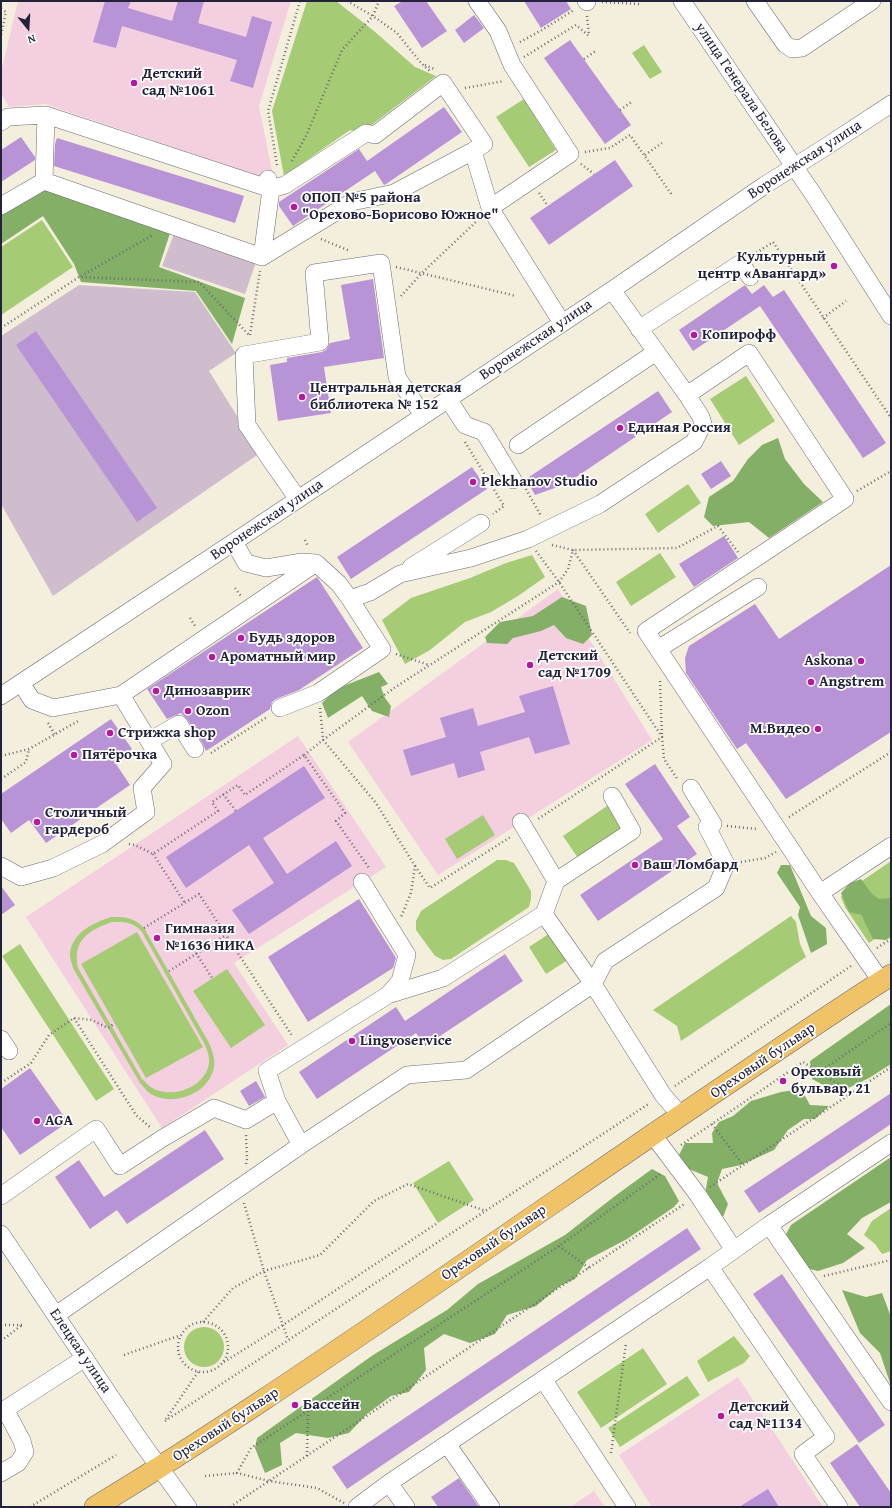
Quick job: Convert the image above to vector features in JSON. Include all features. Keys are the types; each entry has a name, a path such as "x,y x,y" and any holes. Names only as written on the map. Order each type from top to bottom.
{"main road":[{"name":"Ореховый бульвар","path":"95,1507 160,1468 257,1405 886,978"}],"street":[{"path":"477,1 498,31 513,64 570,154 490,208"},
{"name":"улица Генерала Белова","path":"682,1 795,167 891,316"},
{"path":"755,1 785,44 792,49 802,48 872,1"},
{"path":"1,122 8,117 46,115 272,186 366,132 375,135 443,84 484,144 394,193 352,202 262,257"},
{"name":"Воронежская улица","path":"1,696 612,290 765,185 891,104"},
{"path":"44,181 46,115"},
{"path":"473,151 490,208 562,323"},
{"path":"1,206 44,181 262,257"},
{"path":"262,257 272,186"},
{"path":"298,499 247,425 244,355 320,342 314,273 381,263 397,377 423,415"},
{"path":"639,329 746,270"},
{"path":"400,574 472,558 528,539 600,504 694,442 703,424 701,417 612,290"},
{"path":"518,445 656,352"},
{"path":"687,395 749,353 845,498 646,631 768,828 788,845 864,957 886,978"},
{"path":"448,399 465,425 484,432 513,480"},
{"path":"350,599 370,592 481,523"},
{"path":"234,542 246,562 266,568 302,562 316,563 339,584 382,649 318,693 280,708"},
{"path":"20,683 32,700 53,708 121,695 316,563"},
{"path":"658,649 758,587"},
{"path":"1,866 21,877 53,868 102,844 146,812 142,788 163,764 121,695"},
{"path":"149,741 179,724 195,749"},
{"path":"56,1315 301,1144 407,1074 466,1070 593,984 605,961 716,888 726,864 707,827 713,824 690,788"},
{"path":"301,1144 277,1101 267,1071 388,995 442,978 544,914 556,881 632,831 612,796"},
{"path":"523,825 556,881"},
{"path":"820,893 891,846"},
{"path":"362,882 407,955 400,981 388,995"},
{"path":"544,914 593,984 663,1094 681,1116"},
{"path":"1,1196 96,1130 120,1166 163,1138 214,1108 246,1120 277,1101"},
{"path":"654,1135 698,1195 734,1250"},
{"path":"351,1505 389,1483 891,1143"},
{"path":"770,1225 891,1402"},
{"name":"Елецкая улица","path":"1,1234 139,1439 188,1507"},
{"path":"710,1267 826,1437 803,1454 839,1507"},
{"path":"1,1473 18,1463 25,1452 22,1442 3,1411 85,1358"},
{"path":"543,1379 627,1507"},
{"path":"447,1444 491,1507"},
{"path":"389,1483 406,1507"}],"path":[{"path":"272,186 278,176 268,111 300,1"},
{"path":"347,1 374,16 397,33 420,63"},
{"path":"355,1 355,6"},
{"path":"292,162 306,136 342,50 374,16 379,1"},
{"path":"513,64 542,30 586,1 640,4"},
{"path":"1,9 6,12 1,35"},
{"path":"447,89 470,87 513,64 576,25 589,36"},
{"path":"584,59 597,50"},
{"path":"620,110 633,100"},
{"path":"570,154 610,148 630,135 672,195"},
{"path":"645,155 662,143"},
{"path":"388,310 422,274 490,208"},
{"path":"1,328 79,277 171,225"},
{"path":"302,232 352,252"},
{"path":"746,270 773,242 891,418"},
{"path":"244,355 250,336 262,257"},
{"path":"381,263 516,296"},
{"path":"79,277 199,282 250,336"},
{"path":"823,318 846,301"},
{"path":"468,447 504,506 481,523"},
{"path":"845,498 891,470"},
{"path":"513,480 523,484 549,529"},
{"path":"528,539 573,550 677,548 718,526 747,563"},
{"path":"528,539 559,582 662,737"},
{"path":"153,854 218,811 212,802 223,794 238,785 245,795 304,755 394,688 559,582 568,570 573,550"},
{"path":"573,550 632,637"},
{"path":"382,649 429,665"},
{"path":"660,680 664,759"},
{"path":"318,693 323,740 376,803 430,888 523,825 662,737"},
{"path":"195,749 200,760 280,708"},
{"path":"1,756 29,749 81,719"},
{"path":"1,779 26,762 29,749"},
{"path":"713,824 768,828 891,752"},
{"path":"304,755 345,813 336,820 371,871 360,878 362,882"},
{"path":"223,794 236,811"},
{"path":"135,844 153,854 185,903"},
{"path":"726,864 765,858 788,845"},
{"path":"400,918 411,893 415,866"},
{"path":"144,928 199,894 300,1049"},
{"path":"168,971 226,935"},
{"path":"198,1372 165,1421 663,1094 891,939"},
{"path":"196,953 212,978"},
{"path":"1,1083 31,1063 49,1035 74,1018 92,1020 108,1028 115,1023"},
{"path":"74,1018 136,1115 163,1138"},
{"path":"819,1072 891,1023"},
{"path":"237,1473 251,1448 559,1246 672,1159 712,1124 803,1062 852,1093"},
{"path":"230,1507 891,1067"},
{"path":"246,1120 247,1159 240,1188 264,1271 288,1340"},
{"path":"712,1124 743,1165"},
{"path":"203,1322 233,1288 264,1271 320,1255 374,1201 408,1184 486,1211"},
{"path":"181,1335 178,1350 180,1358 184,1364 190,1369 198,1372 212,1371 436,1224"},
{"path":"559,1246 589,1268"},
{"path":"808,1280 891,1260"},
{"path":"608,1478 629,1321"},
{"path":"124,1355 181,1335 190,1326 203,1322 211,1323 224,1332 228,1347 224,1362"},
{"path":"1,1325 22,1325 1,1341"},
{"path":"307,1456 308,1411"},
{"path":"30,1507 116,1455"},
{"path":"205,1476 237,1473 269,1481 317,1488 351,1505"}],"shaded area":[{"name":"Детский сад №1061","path":"18,1 291,1 259,106 274,181 45,104 9,107 1,93 1,72"},
{"path":"175,231 257,259 245,294 162,266"},
{"path":"79,285 195,292 236,353 209,371 260,453 53,596 1,504 1,336"},
{"name":"Детский сад №1709","path":"558,589 652,740 438,875 348,742"},
{"name":"Гимназия №1636 НИКА","path":"298,736 386,867 234,963 288,1045 162,1128 26,917"},
{"name":"Детский сад №1134","path":"738,1377 823,1507 652,1507 619,1455"},
{"path":"594,1491 605,1507 570,1507"}],"green space":[{"path":"307,1 336,1 374,31 415,67 436,76 361,133 350,130 284,176 272,111"},
{"path":"644,45 662,72 650,79 632,53"},
{"path":"524,99 556,150 529,167 496,117"},
{"path":"45,185 171,230 159,267 245,298 232,344 196,291 81,282 74,264 43,216 1,244 1,212"},
{"path":"42,220 73,267 1,315 1,247"},
{"path":"746,376 775,421 739,445 710,399"},
{"path":"778,438 785,459 804,484 823,502 769,538 749,522 713,526 704,517 709,497 733,481 748,459 762,445"},
{"path":"688,484 701,503 658,533 645,514"},
{"path":"660,553 676,577 631,606 616,582"},
{"path":"532,555 545,577 518,596 491,612 465,622 430,650 405,664 382,620 411,598"},
{"path":"562,597 586,606 592,635 583,644 566,638 554,625 541,631 513,638 507,644 487,643 485,637 500,622 533,616"},
{"path":"379,672 388,684 381,687 385,698 391,706 389,717 372,711 362,696 328,718 322,703 336,689"},
{"path":"610,804 627,829 580,861 563,836"},
{"path":"483,815 495,835 457,859 445,839"},
{"path":"497,860 506,860 514,863 531,891 529,907 451,959 443,960 435,956 416,930 416,921 421,911"},
{"path":"891,861 891,928 869,943 845,907 841,897 843,894"},
{"path":"781,865 790,865 811,916 826,928 827,944 811,953 798,915 800,907 777,873"},
{"path":"861,879 872,894 879,899 891,898 891,937 886,940 873,939 862,915 849,912 841,893 850,883"},
{"path":"791,916 796,922 800,944 806,957 681,1041 677,1026 653,1010"},
{"path":"111,917 129,918 144,928 209,1043 214,1060 213,1072 207,1083 193,1094 176,1099 167,1099 151,1094 147,1091 140,1083 73,968 70,955 71,947 74,941 84,930 104,919","holes":["112,922 132,924 142,932 204,1043 209,1056 209,1064 201,1079 195,1085 187,1089 170,1092 162,1091 152,1088 142,1079 78,968 77,958 80,943 96,929"]},
{"path":"553,931 571,958 546,974 529,947"},
{"path":"137,932 203,1047 146,1078 81,964"},
{"path":"20,944 114,1089 96,1101 2,956"},
{"path":"227,969 265,1025 231,1048 193,991"},
{"path":"891,1004 891,1064 869,1078 838,1093 812,1079 810,1061"},
{"path":"801,1089 810,1105 829,1106 815,1119 804,1119 788,1130 774,1150 741,1165 722,1169 717,1183 728,1204 723,1217 715,1209 705,1194 708,1177 684,1167 679,1155 685,1143 713,1143 712,1133 719,1122 733,1116 751,1101 781,1092"},
{"path":"891,1157 891,1202 862,1218 847,1234 865,1248 843,1263 818,1271 806,1268 785,1236 791,1225"},
{"path":"449,1161 474,1200 438,1223 413,1183"},
{"path":"652,1169 665,1176 679,1201 674,1207 627,1239 587,1260 575,1279 560,1286 536,1306 507,1315 495,1334 470,1343 444,1334 424,1348 426,1370 409,1392 391,1396 367,1414 349,1433 328,1438 296,1433 280,1443 282,1465 265,1473 255,1448 257,1438 373,1355 447,1310 478,1284 565,1235"},
{"path":"891,1208 891,1251 882,1254 875,1244 864,1235 872,1221"},
{"path":"842,1290 866,1297 882,1293 891,1317 891,1386 880,1353 860,1333"},
{"path":"208,1327 215,1330 221,1336 224,1347 223,1355 215,1364 208,1367 200,1367 193,1364 185,1355 184,1343 187,1336 196,1328"},
{"path":"734,1336 750,1356 744,1363 708,1382 697,1361"},
{"path":"643,1348 667,1384 601,1428 577,1392"},
{"path":"687,1376 700,1395 620,1447 608,1428"}],"building":[{"path":"105,1 131,1 128,8 172,21 178,1 204,1 198,23 246,37 252,16 272,22 253,88 230,81 237,60 122,26 116,48 93,42"},
{"path":"403,1 426,1 447,31 422,48 394,6"},
{"path":"524,1 566,1 571,9 541,28"},
{"path":"474,15 484,28 464,43 455,30"},
{"path":"570,40 631,125 605,144 544,58"},
{"path":"444,107 462,132 386,184 384,185 375,171 293,226 279,206 279,202 359,149 367,161"},
{"path":"21,137 35,157 35,160 1,182 1,150"},
{"path":"57,138 244,196 235,223 54,166 55,144"},
{"path":"615,160 633,186 549,245 530,218"},
{"path":"373,279 384,358 324,367 331,413 278,421 270,365 287,362 287,358 322,352 326,350 330,343 350,339 341,285"},
{"path":"745,285 752,294 764,285 773,297 784,290 886,443 863,458 760,306 693,351 679,330"},
{"path":"36,331 157,508 137,522 16,345"},
{"path":"658,391 672,412 566,484 535,495 526,479"},
{"path":"721,461 731,476 711,489 701,474"},
{"path":"472,467 487,489 351,579 337,557"},
{"path":"724,536 738,558 694,587 679,564"},
{"path":"891,565 891,732 786,799 746,743 737,749 686,673 685,658 689,646 755,604 779,639"},
{"path":"317,577 363,648 299,690 276,699 272,702 270,709 206,751 187,719 181,713 167,719 147,689"},
{"path":"553,686 570,744 535,754 529,737 480,752 485,770 458,778 454,763 411,776 403,750 446,737 440,718 473,708 478,726 525,712 519,696"},
{"path":"111,719 132,749 114,761 130,785 46,843 29,820 11,833 1,819 1,794"},
{"path":"655,764 690,817 677,826 697,854 598,921 580,895 663,839 625,784"},
{"path":"304,766 325,798 263,838 287,874 336,841 352,866 249,934 232,910 274,883 249,845 186,888 166,857"},
{"path":"1,886 15,905 1,915"},
{"path":"359,899 396,958 393,968 308,1022 268,957"},
{"path":"505,954 523,981 425,1046 416,1033 317,1099 299,1072 396,1007 405,1021"},
{"path":"30,1068 68,1122 20,1155 1,1127 1,1089"},
{"path":"256,1081 265,1097 249,1106 240,1091"},
{"path":"891,1093 891,1124 759,1213 744,1191"},
{"path":"205,1130 224,1159 127,1224 117,1210 90,1229 55,1177 79,1160 104,1197"},
{"path":"687,1228 701,1249 347,1489 332,1467"},
{"path":"782,1274 885,1425 859,1443 753,1294"},
{"path":"857,1444 891,1493 891,1507 860,1507 830,1463"},
{"path":"459,1478 479,1507 438,1507 431,1497"},
{"path":"768,1489 779,1507 739,1507"}],"place":[{"name":"Детский сад №1061","path":"134,83"},
{"name":"ОПОП №5 района \"Орехово-Борисово Южное\"","path":"294,207"},
{"name":"Культурный центр «Авангард»","path":"834,266"},
{"name":"Копирофф","path":"694,335"},
{"name":"Центральная детская библиотека № 152","path":"302,397"},
{"name":"Единая Россия","path":"620,428"},
{"name":"Plekhanov Studio","path":"473,482"},
{"name":"Будь здоров","path":"241,638"},
{"name":"Ароматный мир","path":"212,657"},
{"name":"Askona","path":"861,661"},
{"name":"Детский сад №1709","path":"530,665"},
{"name":"Angstrem","path":"811,682"},
{"name":"Динозаврик","path":"156,691"},
{"name":"Ozon","path":"188,711"},
{"name":"М.Видео","path":"818,729"},
{"name":"Стрижка shop","path":"110,733"},
{"name":"Пятёрочка","path":"74,755"},
{"name":"Столичный гардероб","path":"37,822"},
{"name":"Ваш Ломбард","path":"635,865"},
{"name":"Гимназия №1636 НИКА","path":"157,938"},
{"name":"Lingvoservice","path":"352,1041"},
{"name":"Ореховый бульвар, 21","path":"783,1081"},
{"name":"AGA","path":"37,1121"},
{"name":"Бассейн","path":"295,1405"},
{"name":"Детский сад №1134","path":"721,1416"}]}
